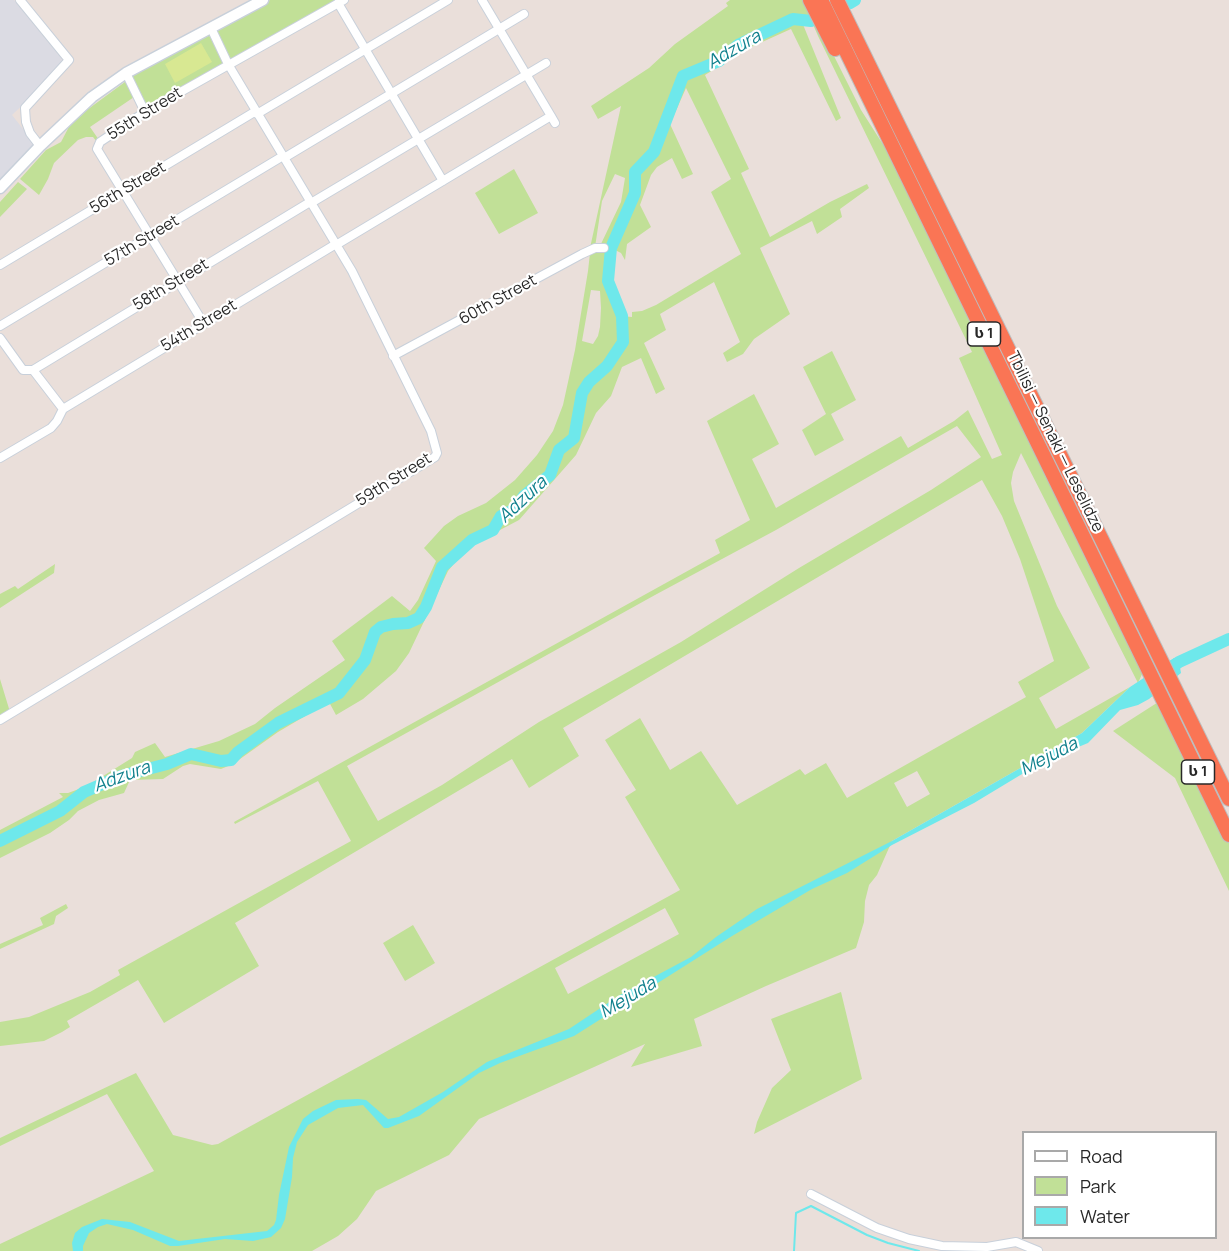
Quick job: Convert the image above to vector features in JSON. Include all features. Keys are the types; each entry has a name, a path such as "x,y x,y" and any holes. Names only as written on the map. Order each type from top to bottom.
{"highway":[{"path":"810,0 854,87 873,105"},
{"name":"Tbilisi — Senaki — Leselidze","path":"821,0 1229,835"},
{"name":"Tbilisi — Senaki — Leselidze","path":"837,0 1229,799"},
{"path":"843,0 845,15"}],"main road":[{"path":"0,188 92,96 126,73 263,0"}],"street":[{"path":"20,0 69,60 25,108 30,133 40,146"},
{"name":"56th Street","path":"0,265 448,0"},
{"name":"54th Street","path":"63,408 443,181 553,120 482,0"},
{"path":"341,2 365,49 443,181"},
{"name":"55th Street","path":"204,324 97,149 100,142 145,112 341,2"},
{"name":"57th Street","path":"0,326 524,14"},
{"name":"59th Street","path":"0,720 435,457 437,453 431,431 352,271 228,64 211,28"},
{"name":"58th Street","path":"33,370 178,281 546,63"},
{"path":"126,73 145,112"},
{"name":"60th Street","path":"393,356 582,254 595,248 604,248"},
{"path":"0,338 23,370 33,370 63,408 51,428 0,458"},
{"path":"811,1194 878,1228 909,1239 971,1249 1016,1242 1038,1251"}],"shaded area":[{"path":"0,0 14,0 61,58 64,66 12,115 30,138 34,147 0,183"}],"green space":[{"path":"270,0 340,0 231,64 215,30"},
{"path":"730,0 805,0 815,18 811,20 792,18 737,43 718,59 681,75 651,151 633,171 633,194 610,249 600,246 621,202 625,178 615,174 602,201 595,247 590,248 621,106 598,119 591,106 649,68 675,44 728,6 726,3"},
{"path":"816,20 861,110 898,168 1143,672 1138,683 1021,453 1011,483 1014,501 1057,606 1090,668 1039,698 1056,729 1130,687 1082,733 892,841 877,875 869,885 865,901 864,922 856,948 694,1019 702,1046 631,1067 645,1044 479,1119 449,1155 376,1191 357,1219 338,1236 312,1251 0,1251 0,1244 154,1171 107,1094 0,1146 0,1138 136,1073 173,1135 212,1145 218,1144 680,890 625,797 636,790 605,740 640,718 670,770 701,751 737,805 800,769 805,775 826,763 847,798 1026,697 1018,682 1054,661 1020,559 1002,516 982,480 563,728 579,756 529,788 512,759 235,923 259,966 164,1023 138,980 67,1021 70,1027 44,1041 0,1046 0,1022 29,1017 90,992 120,975 118,970 351,841 318,781 235,824 234,822 720,553 715,540 750,520 707,421 754,394 779,444 752,459 776,508 901,436 908,448 954,421 968,410 992,459 1002,455 959,358 972,352 812,22","holes":["957,426 981,457 931,490 799,568 681,642 539,722 442,785 378,821 347,766 776,530","917,771 930,794 907,807 894,783","665,908 679,934 568,994 555,968"]},
{"path":"793,21 802,22 841,118 836,121 791,29 749,48 705,75 749,169 741,173 770,237 830,202 867,184 869,188 840,209 842,217 817,234 812,221 760,248 790,314 754,339 743,354 727,362 723,353 740,342 714,282 660,314 666,330 644,343 665,389 656,394 641,358 622,367 611,396 596,413 576,455 519,520 464,551 448,571 409,653 396,671 363,699 336,715 329,702 278,732 233,764 221,769 190,764 163,779 130,780 124,793 99,800 78,811 50,833 0,858 0,830 63,797 59,793 68,793 87,786 132,758 135,752 155,743 165,757 219,741 255,724 345,660 332,641 392,596 410,611 418,600 436,561 424,548 444,526 458,516 486,503 515,480 537,455 553,431 563,405 575,350 590,253 595,250 611,252 608,281 622,316 632,317 632,312 642,311 656,305 741,254 711,192 731,179 686,88 670,124 693,174 682,179 672,158 657,167 651,175 640,205 651,227 627,244 625,260 621,253 613,249 637,194 636,172 657,151 684,78 721,62 739,47","holes":["591,290 600,291 600,327 593,344 582,341"]},
{"path":"208,33 224,63 146,108 130,77"},
{"path":"201,43 212,62 175,83 165,64"},
{"path":"129,79 137,95 90,127 99,140 97,142 93,137 78,140 54,163 39,195 20,179 46,150 61,142 72,121"},
{"path":"514,169 538,213 499,234 475,193"},
{"path":"18,182 27,189 0,217 0,202"},
{"path":"832,351 856,400 831,414 844,440 815,456 802,430 826,414 803,367"},
{"path":"55,564 54,573 0,608 0,594 15,586 18,589"},
{"path":"0,679 10,712 0,717"},
{"path":"1163,699 1229,835 1229,891 1175,778 1113,731"},
{"path":"66,904 68,908 56,916 54,924 0,949 0,944 43,925 40,918"},
{"path":"413,925 435,963 405,981 383,943"},
{"path":"841,992 862,1079 754,1134 772,1088 791,1070 771,1019"}],"water":[{"path":"1174,658 1179,662 1181,673 1149,699 1120,710 1088,743 1042,762 974,803 892,845 847,873 812,889 732,936 574,1036 479,1073 419,1116 388,1128 384,1128 363,1105 338,1108 308,1125 297,1142 293,1158 285,1219 281,1228 271,1237 253,1241 225,1239 170,1246 133,1230 107,1224 89,1233 83,1251 73,1251 72,1243 75,1233 82,1227 102,1219 130,1222 179,1241 267,1231 276,1220 289,1147 303,1119 313,1111 336,1100 358,1099 366,1100 388,1119 399,1117 443,1092 487,1062 569,1029 620,995 691,957 757,909 892,841 1082,733 1130,687"}],"waterway":[{"name":"Adzura","path":"850,3 855,0"},
{"name":"Adzura","path":"0,841 60,811 84,792 121,776 167,764 191,754 221,761 231,760 238,752 278,723 339,693 365,660 375,632 381,627 408,623 419,618 426,607 442,567 472,540 493,530 501,516 515,509 524,496 550,475 559,450 574,438 582,393 589,382 607,366 623,342 622,316 608,281 611,248 635,193 635,172 654,152 683,76 719,61 738,45 793,19 811,21"},
{"name":"Mejuda","path":"1166,671 1179,662 1229,639"},
{"path":"794,1251 796,1213 811,1206 867,1235 919,1251"}]}
